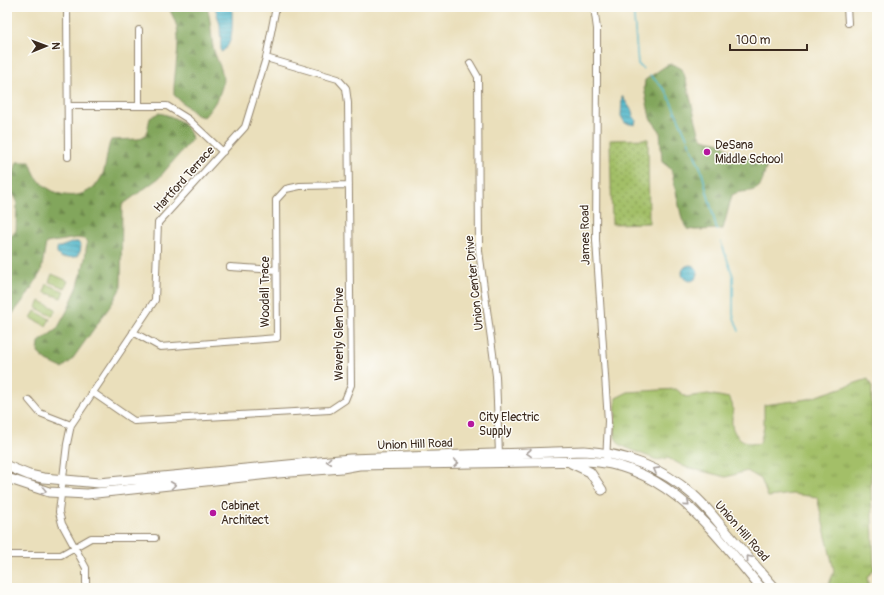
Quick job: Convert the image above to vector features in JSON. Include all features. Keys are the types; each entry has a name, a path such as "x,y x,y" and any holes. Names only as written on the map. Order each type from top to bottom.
{"street":[{"path":"68,7 68,157"},
{"name":"Hartford Terrace","path":"86,588 86,568 60,518 60,494 71,425 155,300 158,224 245,127 266,58 276,7"},
{"name":"James Road","path":"594,7 597,30 596,240 608,421 606,462"},
{"path":"847,7 848,23"},
{"path":"139,30 139,104"},
{"name":"Waverly Glen Drive","path":"92,392 134,421 330,410 344,400 351,385 349,185 346,88 338,79 266,58"},
{"name":"Union Center Drive","path":"470,63 478,77 480,251 496,376 499,454"},
{"path":"68,106 139,104 167,106 188,119 223,152"},
{"name":"Woodall Trace","path":"133,332 160,347 277,338 276,200 286,189 300,186 349,185"},
{"path":"230,267 276,270"},
{"path":"29,400 40,412 71,425"},
{"name":"Union Hill Road","path":"7,466 29,475 62,481 98,483 350,459 584,451 607,452 626,457 647,466 685,488 704,506 775,588"},
{"path":"568,461 590,472 602,490"},
{"name":"Union Hill Road","path":"7,478 34,488 60,494 99,493 278,473 342,468 359,464 568,461 606,462 661,485 686,503 761,588"},
{"path":"7,555 61,555 91,538 155,538"}],"green space":[{"path":"168,7 207,7 213,47 223,77 223,82 220,93 204,117 196,115 174,95 178,31"},
{"path":"673,64 682,69 699,133 703,139 722,144 736,157 759,158 767,166 762,182 755,190 739,192 732,195 723,229 687,229 682,219 671,169 662,162 660,131 650,118 644,88 645,80 667,65"},
{"path":"158,113 174,118 184,124 192,139 159,178 122,205 121,287 113,302 71,361 62,368 47,361 38,353 39,342 57,329 67,311 78,286 85,259 87,242 84,239 77,238 46,243 41,272 26,297 7,321 7,239 16,231 17,201 11,191 11,180 17,162 30,162 38,179 53,191 71,196 80,194 88,191 96,185 102,176 111,140 138,139 146,135 150,118"},
{"path":"648,139 649,223 612,224 610,140"},
{"path":"52,274 68,281 65,288 49,282"},
{"path":"47,284 64,291 61,298 44,292"},
{"path":"40,301 56,309 52,316 36,308"},
{"path":"35,311 50,319 46,326 31,318"},
{"path":"868,379 872,387 871,488 874,570 867,577 869,588 795,588 793,585 829,584 834,571 817,497 792,494 768,497 761,479 747,471 726,477 685,467 668,458 657,460 620,445 615,437 616,398 628,392 676,389 686,397 708,394 729,398 733,411 733,430 742,440 755,444 760,443 764,427 764,405 808,399"}],"water":[{"path":"215,7 232,7 231,38 229,44 221,52 220,25"},
{"path":"622,96 634,114 633,116 636,120 635,125 625,123 621,116"},
{"path":"78,242 81,246 80,252 76,257 62,258 57,254 57,248"},
{"path":"687,265 693,265 698,270 696,279 693,281 687,281 682,276 682,270"}],"waterway":[{"path":"633,7 638,64 643,69"},
{"path":"650,75 666,91 701,169 717,230"},
{"path":"721,242 733,276 733,315 739,331"}],"place":[{"name":"DeSana Middle School","path":"707,152"},
{"name":"City Electric Supply","path":"471,424"},
{"name":"Cabinet Architect","path":"213,513"}]}
